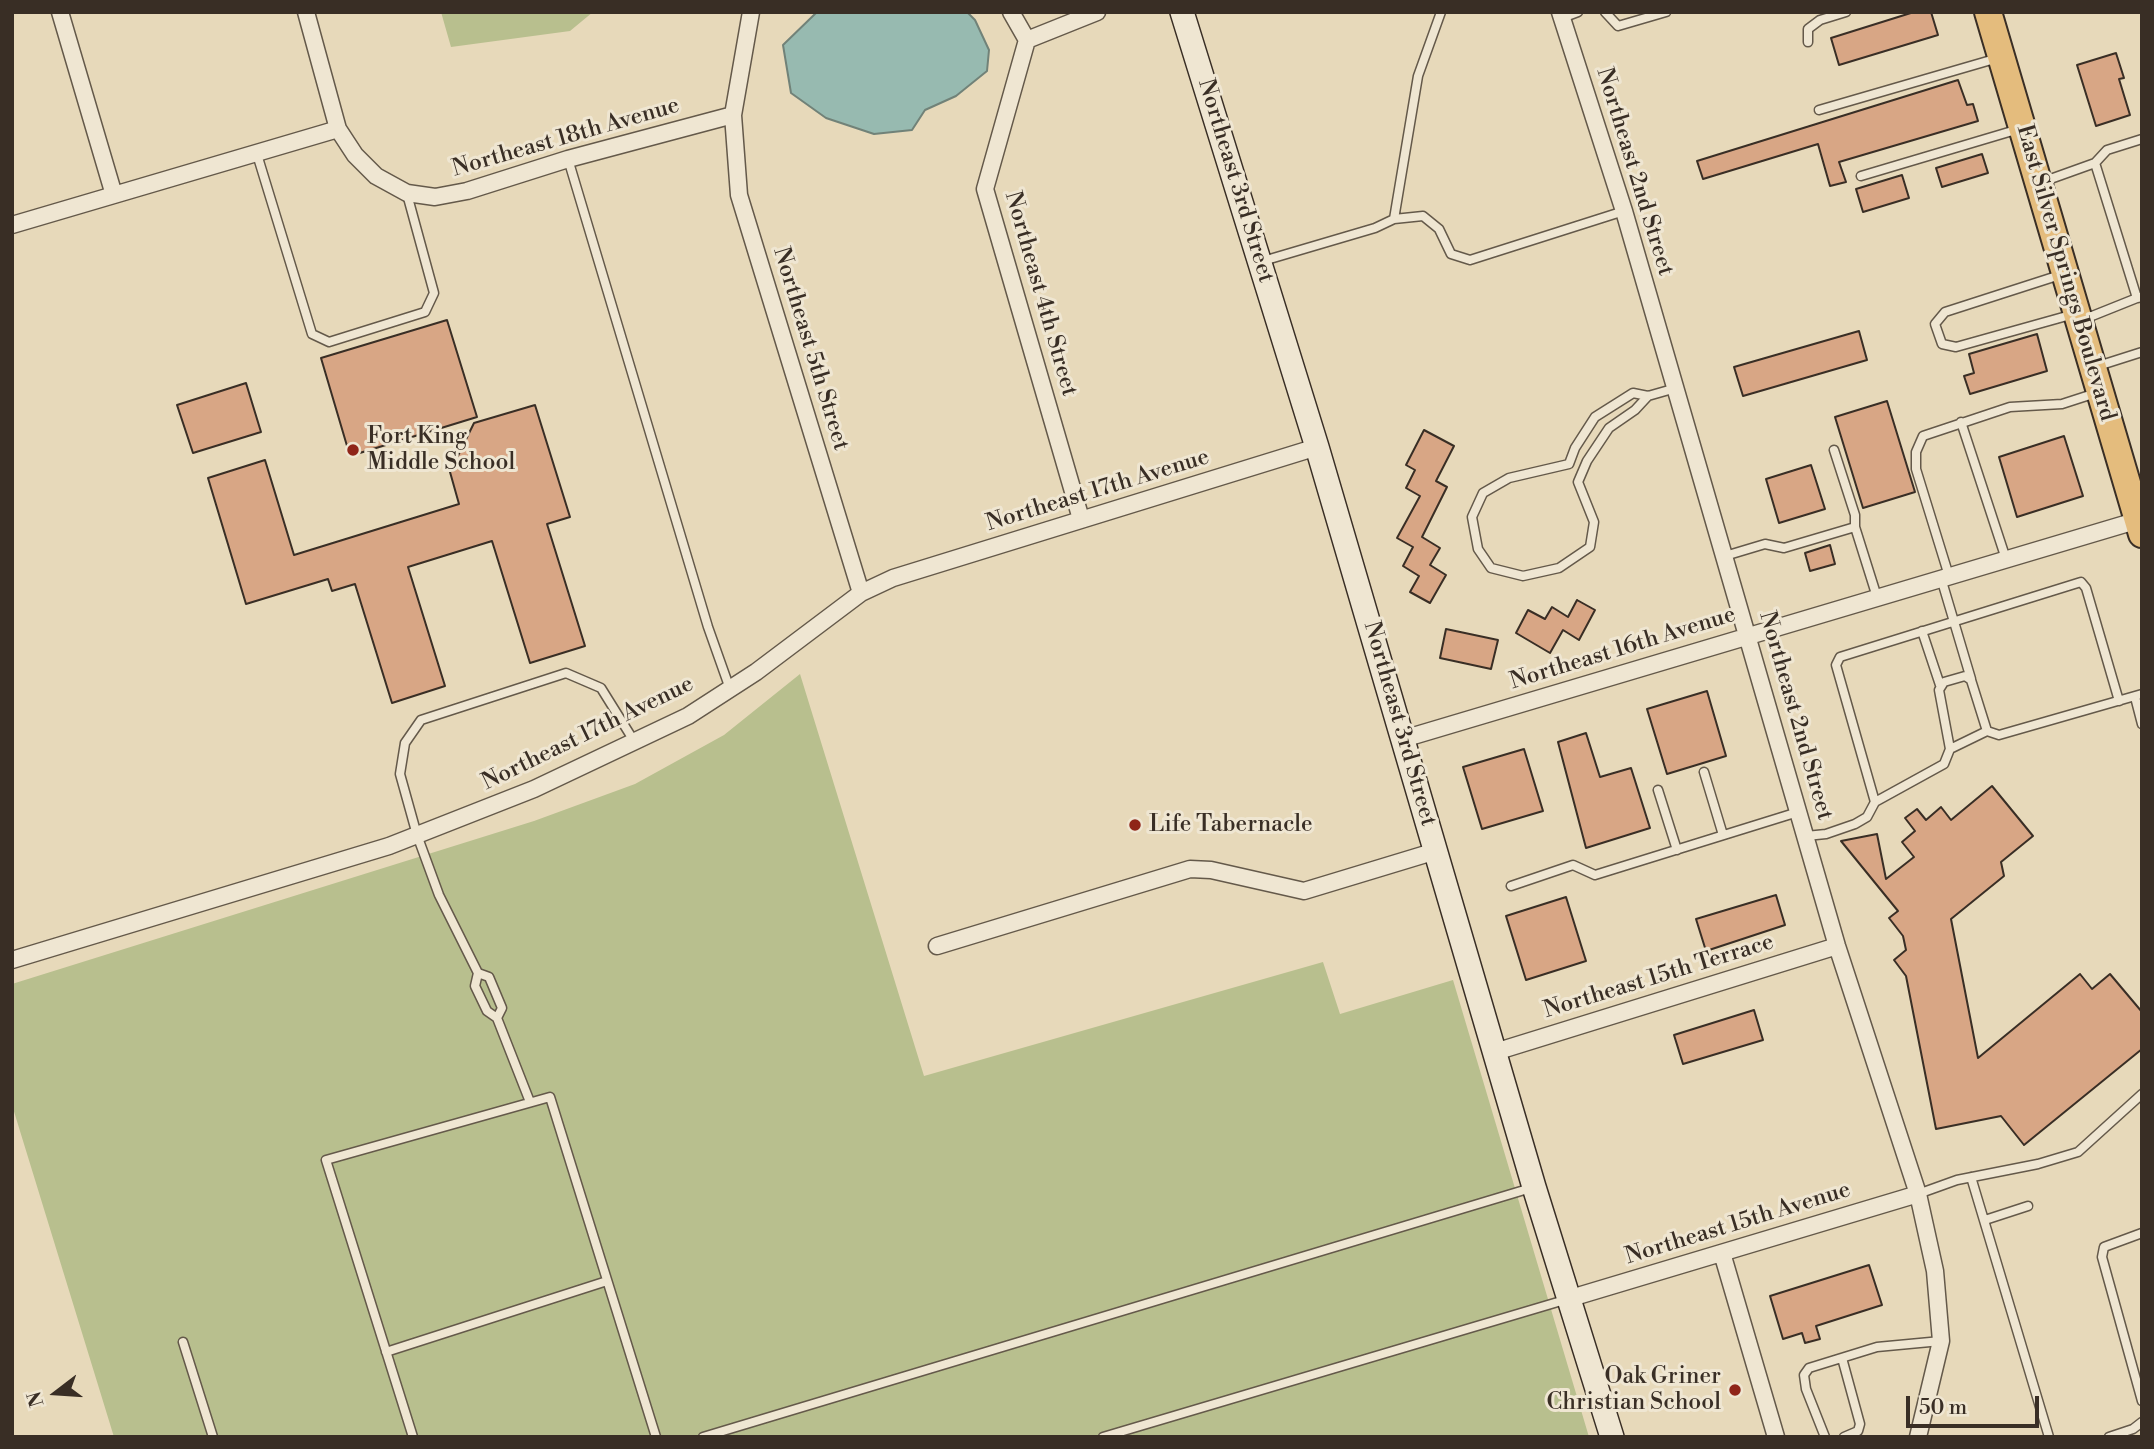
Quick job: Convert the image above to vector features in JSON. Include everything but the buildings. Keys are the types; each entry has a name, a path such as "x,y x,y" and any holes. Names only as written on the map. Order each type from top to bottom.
{"main road":[{"name":"East Silver Springs Boulevard","path":"1988,12 2140,524"}],"street":[{"path":"60,12 114,195"},
{"name":"Northeast 18th Avenue","path":"306,12 338,129 355,155 376,176 407,193 435,197 467,191 568,159 733,115"},
{"path":"733,115 751,12"},
{"path":"1011,12 1027,40 1097,12"},
{"name":"Northeast 3rd Street","path":"1182,12 1317,447 1534,1187 1571,1298 1612,1437"},
{"name":"Northeast 2nd Street","path":"1561,15 1624,211 1837,946 1918,1194 1935,1271 1941,1341 1918,1437"},
{"name":"Northeast 4th Street","path":"1027,40 985,190 1081,519"},
{"name":"Northeast 5th Street","path":"733,115 739,195 861,593"},
{"path":"12,225 338,129"},
{"name":"Northeast 17th Avenue","path":"12,960 417,835 534,789 688,716 730,689 861,593 893,578 1317,447"},
{"name":"Northeast 16th Avenue","path":"1403,739 2006,559 2140,524"},
{"path":"937,946 1190,869 1211,870 1304,891 1436,851"},
{"name":"Northeast 15th Terrace","path":"1495,1052 1837,946"},
{"name":"Northeast 15th Avenue","path":"1571,1298 1918,1194"},
{"path":"1722,1252 1776,1437"}],"lane":[{"path":"1394,219 1418,76 1441,12"},
{"path":"1561,15 1578,12"},
{"path":"1605,12 1618,26 1666,12"},
{"path":"1808,42 1808,29 1819,20 1846,12"},
{"path":"1819,110 2001,57"},
{"path":"1861,176 2022,128"},
{"path":"2038,183 2095,163 2107,150 2142,139"},
{"path":"256,151 312,334 329,342 425,312 434,293 407,193"},
{"path":"568,159 708,627 730,689"},
{"path":"2065,274 1945,312 1935,324 1942,344 1956,348 2078,317 2139,298 2095,163"},
{"path":"1260,262 1375,228 1394,219 1423,216 1439,229 1451,254 1470,260 1624,211"},
{"path":"2142,352 2062,404 2010,407 1961,422 1923,436 1916,452 1916,469 1954,621 1987,731 1993,734 2005,733 2138,695 2142,724"},
{"path":"1648,396 1635,410 1609,428 1587,461 1578,482 1594,522 1590,547 1559,568 1523,576 1491,568 1478,549 1472,517 1483,493 1509,478 1552,471 1569,464 1575,448 1595,417 1633,393 1648,396 1676,388"},
{"path":"1961,422 2006,559"},
{"path":"1834,450 1877,597"},
{"path":"1725,556 1765,544 1784,548 1855,527"},
{"path":"1875,802 1836,660 1954,621 2083,583 2119,701"},
{"path":"1806,836 1826,834 1855,824 1867,817 1875,802 1944,764 1950,749 1940,685 1922,631"},
{"path":"530,1102 497,1018 487,1011 475,986 478,973 439,895 417,835 400,774 405,743 421,720 566,673 601,688 634,741"},
{"path":"1940,685 1965,676 1971,680"},
{"path":"1950,749 1987,731"},
{"path":"1704,772 1723,835"},
{"path":"1658,790 1677,850"},
{"path":"1511,886 1573,864 1595,875 1798,812"},
{"path":"478,973 489,977 502,1008 497,1018"},
{"path":"413,1437 326,1160 550,1097 656,1437"},
{"path":"1918,1194 1971,1177 2038,1164 2078,1152 2141,1098"},
{"path":"1971,1177 2049,1437"},
{"path":"703,1437 1534,1187"},
{"path":"1985,1220 2028,1206"},
{"path":"2142,1233 2104,1247 2102,1257 2142,1401"},
{"path":"386,1352 607,1281"},
{"path":"1103,1437 1571,1298"},
{"path":"1825,1437 1811,1406 1804,1375 1809,1368 1877,1347 1941,1341"},
{"path":"183,1342 213,1437"},
{"path":"1842,1358 1860,1424 1858,1431 1844,1437"},
{"path":"2109,1437 2133,1429 2142,1422"}],"green space":[{"path":"441,12 593,12 570,31 451,47"},
{"path":"800,674 924,1076 1323,962 1340,1014 1453,980 1589,1437 114,1437 12,1105 12,984 534,821 635,784 724,735"}],"water":[{"path":"817,12 967,12 975,20 989,50 987,71 956,96 925,110 912,130 874,134 826,118 791,93 783,45"}],"place":[{"name":"Fort King Middle School","path":"353,450"},
{"name":"Life Tabernacle","path":"1135,825"},
{"name":"Oak Griner Christian School","path":"1735,1390"}]}
